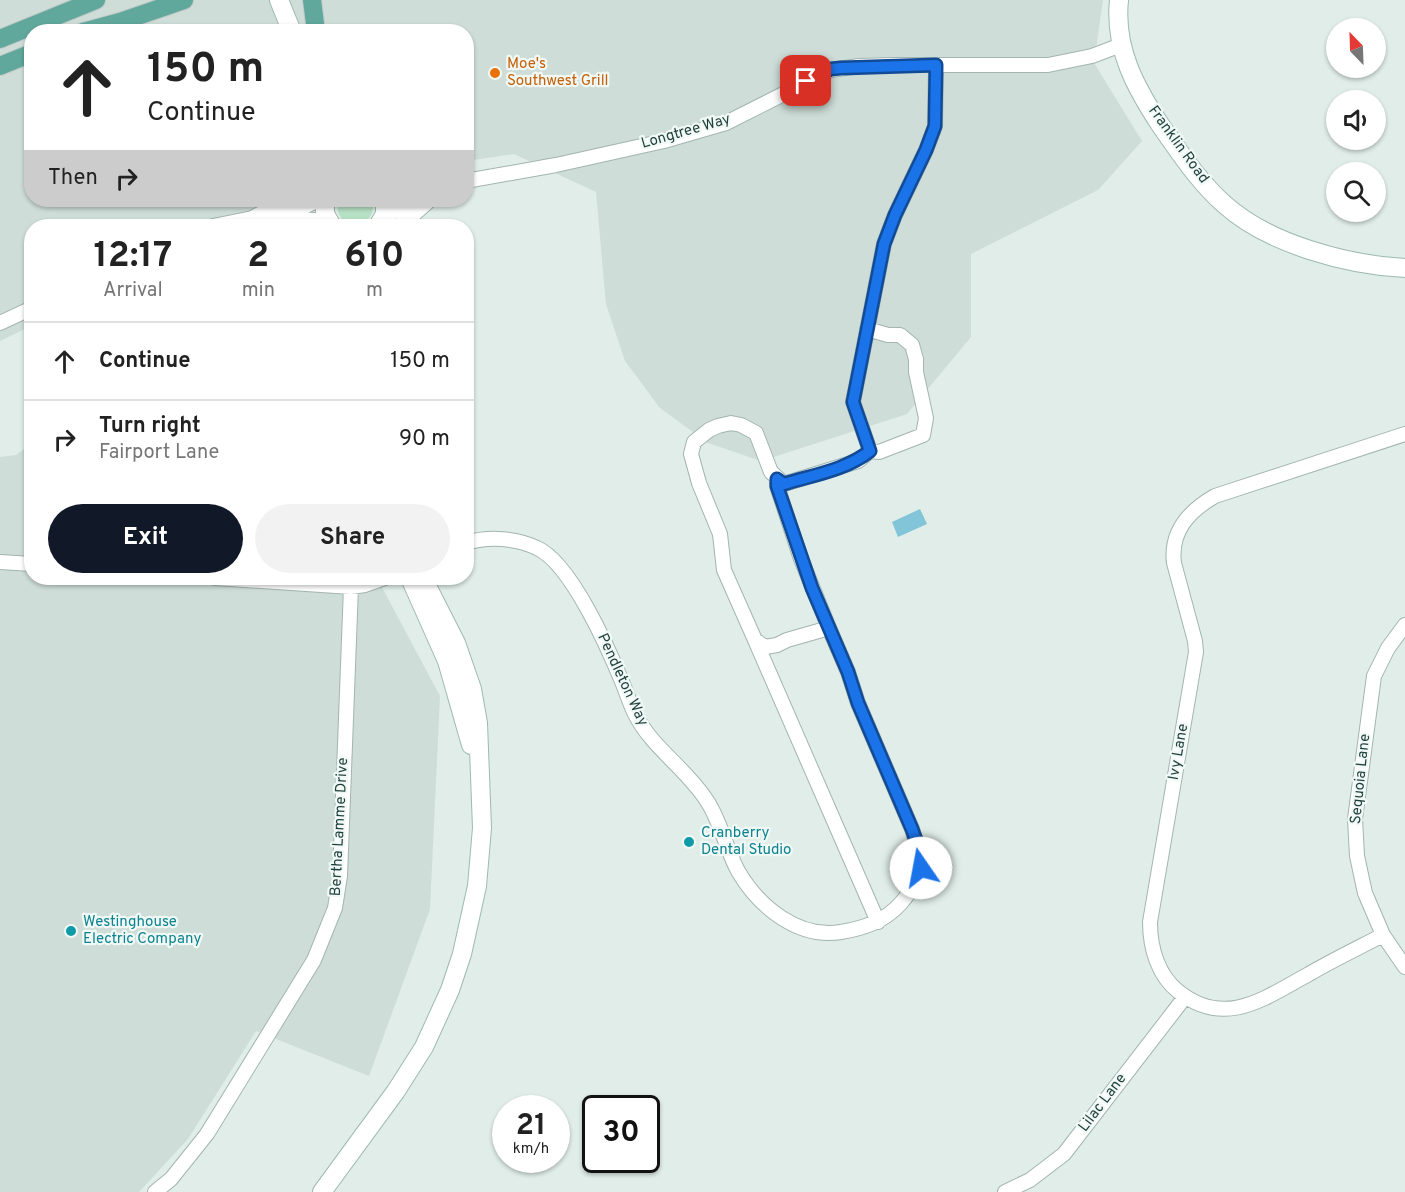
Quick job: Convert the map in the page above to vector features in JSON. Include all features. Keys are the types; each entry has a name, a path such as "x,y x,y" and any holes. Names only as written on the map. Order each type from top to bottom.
{"main road":[{"path":"37,24 96,0"},
{"path":"102,24 161,0"},
{"path":"113,24 184,0"},
{"path":"312,0 315,24"},
{"path":"0,39 24,29"},
{"path":"0,66 24,56"}],"street":[{"path":"279,0 289,24"},
{"path":"305,0 314,24"},
{"name":"Franklin Road","path":"1119,0 1117,18 1121,45 1131,75 1153,114 1193,171 1224,204 1253,226 1288,243 1323,254 1405,268"},
{"name":"Longtree Way","path":"474,181 653,143 726,123 831,69 859,66 1048,65 1092,56 1121,45"},
{"path":"870,451 853,402 884,244 935,126 936,65"},
{"path":"256,218 279,207"},
{"path":"251,219 302,207"},
{"path":"386,219 400,207"},
{"path":"407,219 419,207"},
{"path":"256,218 286,219"},
{"path":"0,323 24,312"},
{"path":"867,329 888,335 900,335 912,345 926,418 923,435 879,452 870,451 858,461 784,484 771,472 756,433 741,425 731,423 709,430 694,442 691,454 699,483 720,534 724,570 846,854 878,922"},
{"name":"Ivy Lane","path":"1383,935 1250,1005 1229,1010 1200,1005 1172,987 1159,967 1150,934 1150,922 1196,652 1174,563 1173,551 1178,530 1195,509 1215,496 1405,434"},
{"name":"Pendleton Way","path":"474,541 510,539 539,549 561,569 588,610 607,646 635,713 647,733 707,801 738,871 753,892 772,912 789,923 830,934 878,922 895,909 915,885 921,868 919,849 793,538 777,486 777,479"},
{"path":"0,562 24,564"},
{"path":"321,585 351,587 365,585"},
{"path":"413,585 447,661 478,764"},
{"path":"322,1192 412,1067 429,1037 450,990 465,944 477,886 482,828 478,723 466,669 456,643 426,585"},
{"name":"Bertha Lamme Drive","path":"154,1192 171,1179 207,1134 314,960 335,908 340,876 351,587"},
{"name":"Sequoia Lane","path":"1405,625 1388,648 1374,675 1355,819 1360,874 1365,893 1383,935 1405,967"},
{"path":"755,640 765,647 829,628"},
{"name":"Lilac Lane","path":"1005,1192 1030,1180 1064,1154 1185,997"}],"shaded area":[{"path":"0,0 1103,0 1094,63 1142,141 1098,190 971,254 971,337 907,414 761,461 708,443 660,408 625,361 606,304 596,192 514,154 474,160 474,24 24,24 24,207 259,207 237,219 24,219 24,329 0,341"},
{"path":"24,449 24,585 381,585 440,696 430,909 369,1076 256,1031 188,1139 139,1192 0,1192 0,457 16,455"}],"green space":[{"path":"338,207 372,207 368,219 342,219"}],"water":[{"path":"920,509 927,524 898,537 892,522"}],"place":[{"name":"Moe's Southwest Grill","path":"495,73"},
{"name":"Cranberry Dental Studio","path":"689,842"},
{"name":"Westinghouse Electric Company","path":"71,931"}],"route":[{"path":"806,81 831,69 859,66 936,65 935,126 884,244 853,402 870,451 858,461 821,474 784,484 777,479 777,486 793,538 848,672 858,703 912,829 919,849 921,868"}]}
